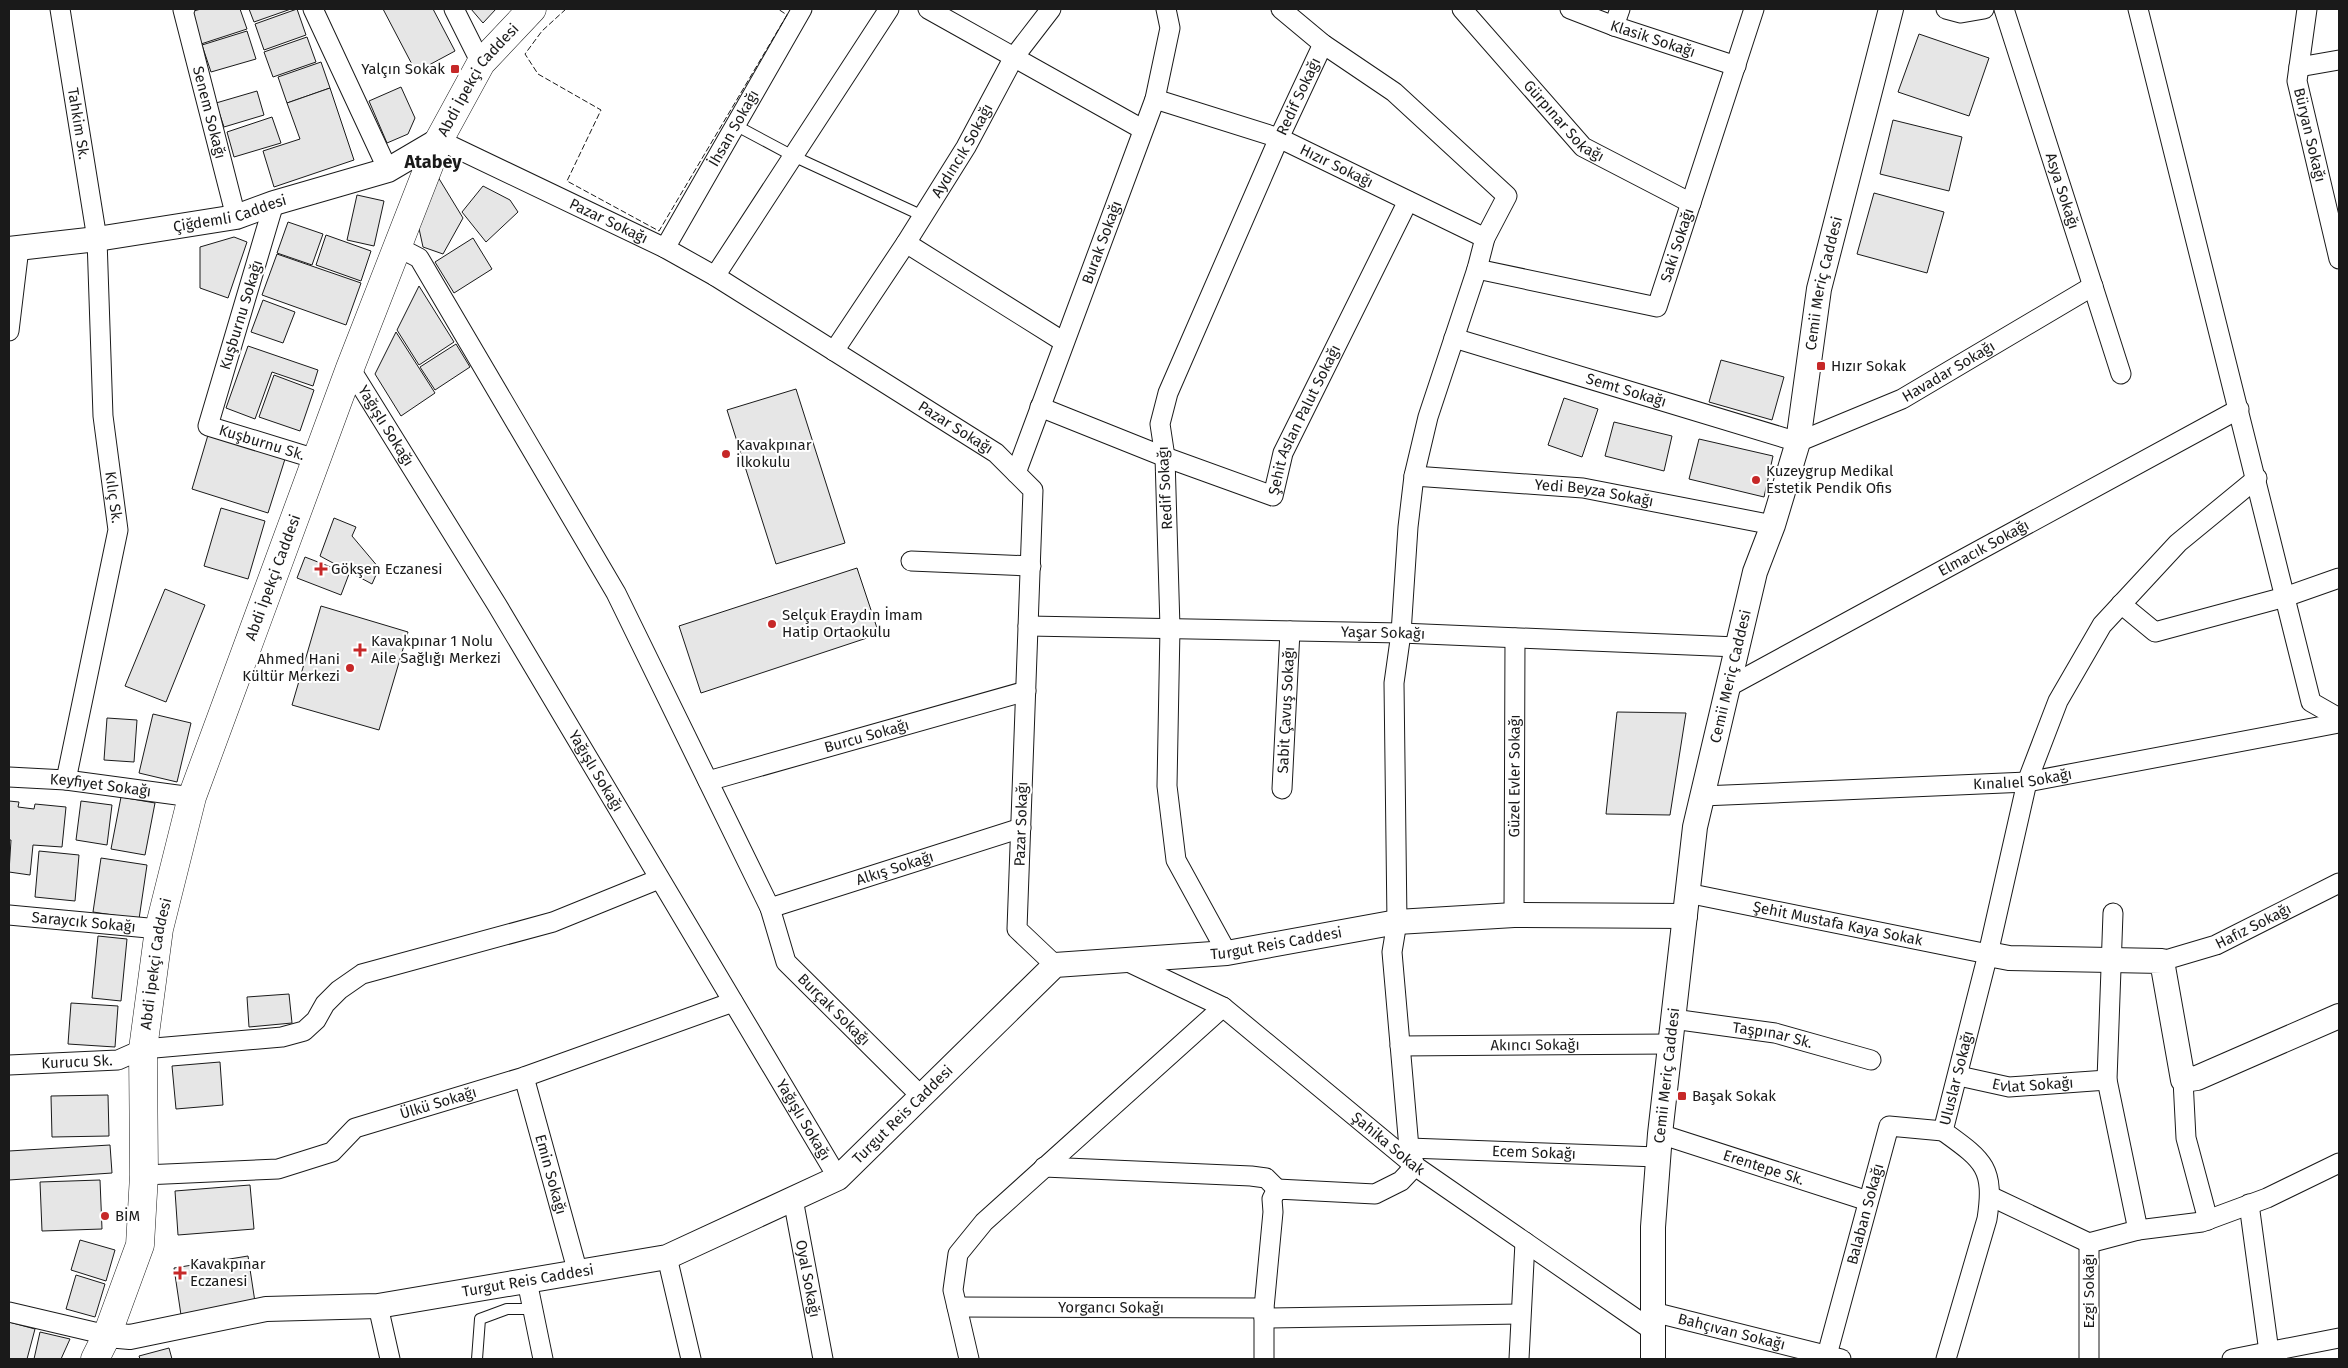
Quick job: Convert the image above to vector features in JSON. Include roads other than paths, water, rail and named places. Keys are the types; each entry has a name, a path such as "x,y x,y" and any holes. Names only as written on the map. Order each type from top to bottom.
{"main road":[{"name":"Abdi İpekçi Caddesi","path":"95,1359 107,1335 140,1245 144,1175 143,1049 159,929 192,797 350,368 396,246 439,140 481,63 532,9"}],"street":[{"name":"Tahkim Sk.","path":"60,9 98,239"},
{"name":"Senem Sokağı","path":"185,9 183,10 193,54 236,217"},
{"path":"314,9 388,170"},
{"path":"454,9 481,63"},
{"name":"İhsan Sokağı","path":"665,248 802,9"},
{"path":"715,276 889,9"},
{"path":"928,9 1142,129"},
{"name":"Aydıncık Sokağı","path":"834,351 906,243 966,147 1014,57 1051,9"},
{"name":"Burak Sokağı","path":"1016,473 1142,129 1155,99 1170,28 1166,9"},
{"path":"1044,1167 1251,1176 1266,1178 1277,1189 1375,1194 1401,1182 1415,1166 1409,1148 1392,952 1396,922 1394,683 1401,633 1408,527 1414,476 1428,417 1478,269 1485,238 1507,196 1394,92 1323,44 1281,9"},
{"name":"Gürpınar Sokağı","path":"1462,9 1583,148 1691,203"},
{"name":"Klasik Sokağı","path":"1570,9 1617,18 1736,66"},
{"name":"Saki Sokağı","path":"1478,269 1657,307 1754,9"},
{"name":"Cemii Meriç Caddesi","path":"1653,1359 1653,1227 1659,1146 1695,827 1755,572 1774,525 1798,442 1819,289 1891,9"},
{"path":"1946,9 1960,13 1984,9"},
{"name":"Asya Sokağı","path":"2004,9 2121,374"},
{"path":"2138,9 2257,478 2311,702 2339,718"},
{"name":"Büryan Sokağı","path":"2307,9 2297,81 2339,259"},
{"name":"Redif Sokağı","path":"1227,953 1176,860 1166,786 1170,628 1165,457 1160,424 1168,393 1279,138 1323,44"},
{"path":"2299,68 2339,60"},
{"name":"Hızır Sokağı","path":"1155,99 1279,138 1485,238"},
{"name":"Çiğdemli Caddesi","path":"14,248 98,239 236,217 274,203 388,170 439,140"},
{"name":"Pazar Sokağı","path":"439,140 665,248 715,276 996,453 1033,490 1017,928 1055,965"},
{"name":"Şehit Aslan Palut Sokağı","path":"1040,407 1165,457 1272,496 1283,454 1408,201"},
{"name":"Kuşburnu Sokağı","path":"208,426 274,203"},
{"name":"Kılıç Sk.","path":"66,780 118,530 103,416 98,239"},
{"path":"906,243 1064,342"},
{"name":"Burçak Sokağı","path":"396,246 420,258 616,593 770,908 786,962 921,1096"},
{"path":"9,331 14,248"},
{"name":"Havadar Sokağı","path":"1798,442 1902,399 2093,286"},
{"name":"Semt Sokağı","path":"1454,338 1798,442"},
{"name":"Yağışlı Sokağı","path":"350,368 496,605 838,1178"},
{"name":"Elmacık Sokağı","path":"1728,687 2239,409"},
{"name":"Kuşburnu Sk.","path":"208,426 316,459"},
{"name":"Yedi Beyza Sokağı","path":"1414,476 1583,488 1774,525"},
{"name":"Uluslar Sokağı","path":"1946,1359 1987,1219 1990,1196 1988,1173 1976,1155 1943,1132 1959,1076 2027,782 2058,701 2102,625 2178,543 2257,478"},
{"path":"911,561 1031,566"},
{"path":"2121,604 2154,632 2285,597 2339,578"},
{"name":"Yaşar Sokağı","path":"1028,626 1401,633 1737,647"},
{"name":"Sabit Çavuş Sokağı","path":"1282,790 1290,631"},
{"name":"Güzel Evler Sokağı","path":"1514,916 1515,638"},
{"name":"Burcu Sokağı","path":"708,781 1026,692"},
{"name":"Kınalıel Sokağı","path":"1702,796 2027,782 2339,722"},
{"name":"Keyfiyet Sokağı","path":"9,778 66,780 192,797"},
{"name":"Alkış Sokağı","path":"770,908 1021,828"},
{"name":"Kurucu Sk.","path":"9,1064 118,1060 143,1049 282,1037 304,1031 316,1020 325,1004 339,990 362,974 553,922 659,879"},
{"name":"Hafız Sokağı","path":"2162,961 2216,945 2339,883"},
{"name":"Turgut Reis Caddesi","path":"107,1335 130,1337 266,1309 378,1306 667,1257 838,1178 1055,965 1227,953 1396,922 1686,904"},
{"name":"Şehit Mustafa Kaya Sokak","path":"1686,904 1988,954"},
{"path":"2113,913 2107,1080 2138,1230"},
{"name":"Saraycık Sokağı","path":"9,916 159,929"},
{"path":"1988,954 2009,958 2162,961 2183,1080 2186,1138 2208,1220"},
{"name":"Şahika Sokak","path":"1124,960 1223,1007 1415,1166 1526,1242 1653,1321"},
{"name":"Ülkü Sokağı","path":"144,1175 278,1169 332,1152 355,1128 524,1078 733,1002"},
{"path":"969,1359 953,1290 958,1254 984,1222 1223,1007"},
{"path":"2183,1080 2197,1078 2339,1016"},
{"name":"Taşpınar Sk.","path":"1673,1019 1775,1033 1871,1060"},
{"name":"Akıncı Sokağı","path":"1400,1046 1670,1044"},
{"name":"Evlat Sokağı","path":"1959,1076 2009,1087 2107,1080"},
{"name":"Emin Sokağı","path":"524,1078 578,1273"},
{"name":"Balaban Sokağı","path":"1834,1357 1868,1201 1889,1126 1943,1132"},
{"name":"Ecem Sokağı","path":"1409,1148 1659,1146"},
{"name":"Erentepe Sk.","path":"1659,1146 1868,1201"},
{"name":"Ezgi Sokağı","path":"2089,1359 2088,1243 2138,1230 2208,1220 2249,1204 2339,1163"},
{"path":"1264,1359 1264,1313 1273,1212 1272,1199 1277,1189"},
{"path":"1990,1196 2088,1243"},
{"name":"Oyal Sokağı","path":"793,1199 824,1359"},
{"path":"2249,1204 2268,1352"},
{"path":"1518,1359 1526,1242"},
{"path":"667,1257 691,1359"},
{"path":"527,1281 543,1359"},
{"path":"378,1306 390,1359"},
{"name":"Yorgancı Sokağı","path":"957,1307 1264,1313 1520,1314"},
{"path":"9,1312 107,1335"},
{"name":"Bahçıvan Sokağı","path":"1653,1321 1834,1357"},
{"path":"2232,1359 2339,1338"}],"lane":[{"path":"735,125 793,156 923,216"},
{"path":"477,1359 480,1319 507,1309 533,1309"}],"place":[{"name":"Yalçın Sokak","path":"455,69"},
{"name":"Hızır Sokak","path":"1821,366"},
{"name":"Kavakpınar İlkokulu","path":"726,454"},
{"name":"Kuzeygrup Medikal Estetik Pendik Ofis","path":"1756,480"},
{"name":"Gökşen Eczanesi","path":"321,569"},
{"name":"Selçuk Eraydın İmam Hatip Ortaokulu","path":"772,624"},
{"name":"Kavakpınar 1 Nolu Aile Sağlığı Merkezi","path":"360,650"},
{"name":"Ahmed Hani Kültür Merkezi","path":"350,668"},
{"name":"Başak Sokak","path":"1682,1096"},
{"name":"BİM","path":"105,1216"},
{"name":"Kavakpınar Eczanesi","path":"180,1273"}],"district":[{"name":"Atabey","path":"433,162"}]}
